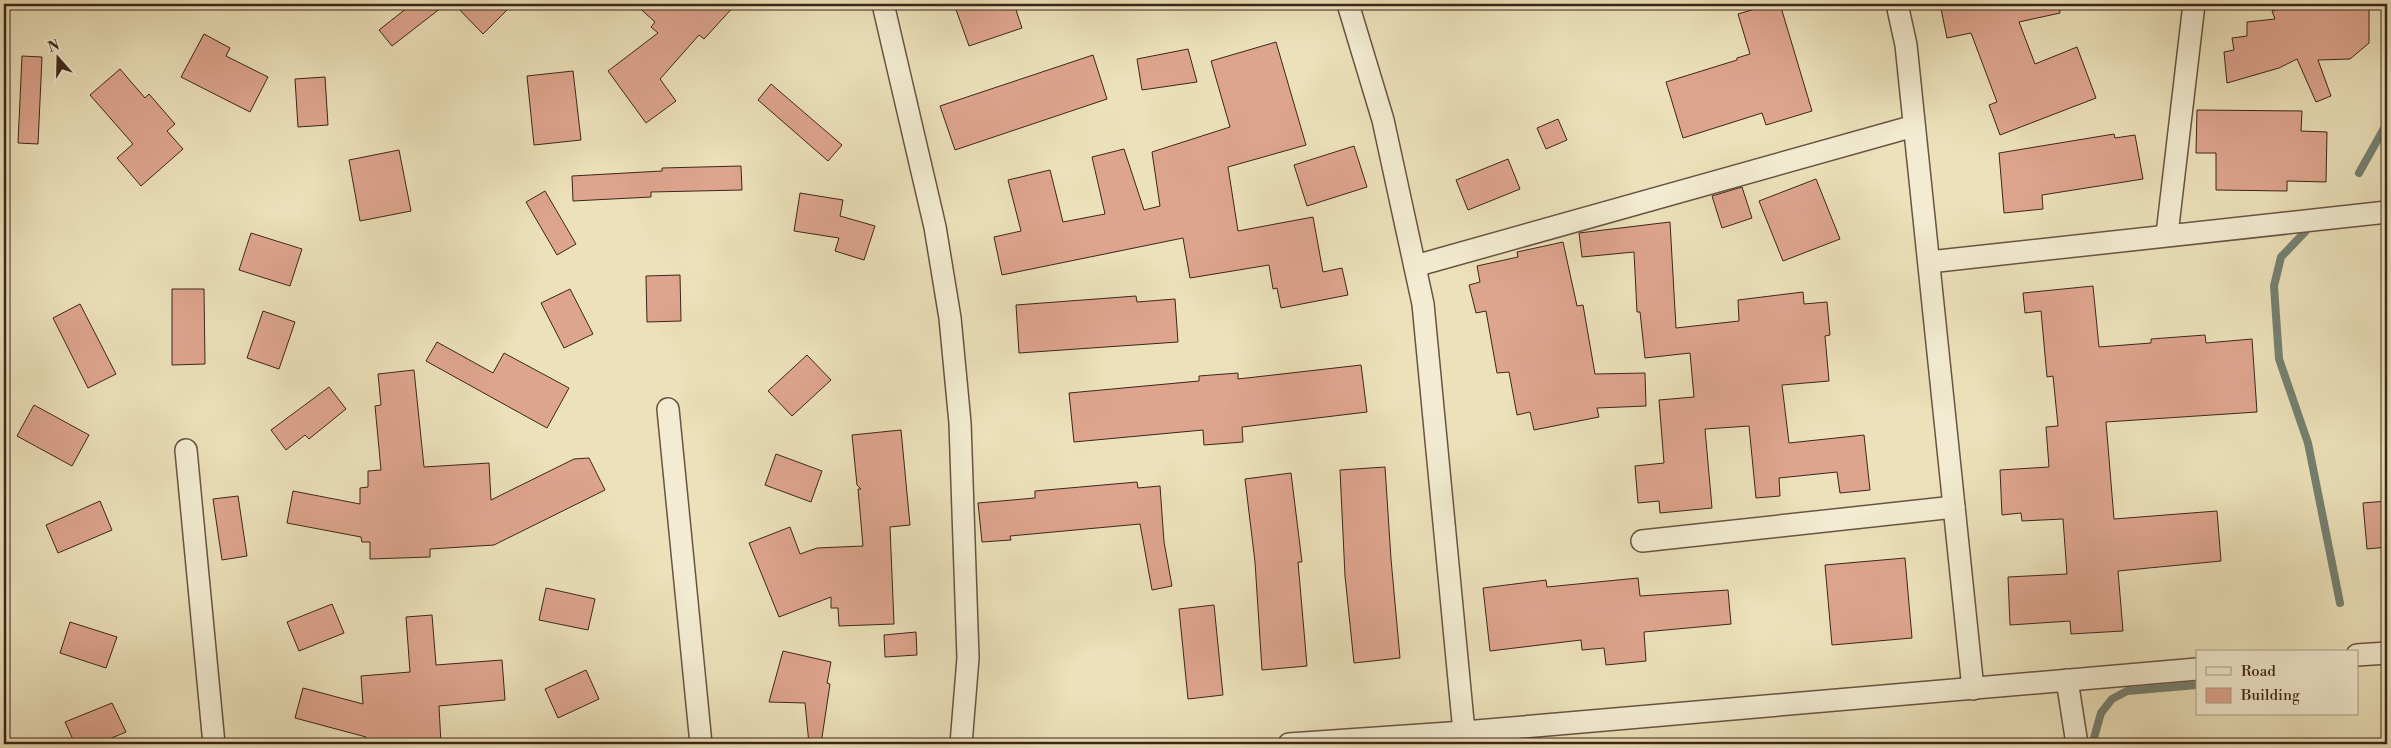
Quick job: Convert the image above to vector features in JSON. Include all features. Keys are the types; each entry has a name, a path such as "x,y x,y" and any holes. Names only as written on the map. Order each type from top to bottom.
{"street":[{"path":"883,4 935,227 950,318 960,422 968,658 961,744"},
{"path":"1348,4 1384,120 1423,304 1464,732"},
{"path":"1897,4 1906,45 1973,689"},
{"path":"2167,234 2194,4"},
{"path":"1415,266 1914,126"},
{"path":"1929,262 2167,234 2387,212"},
{"path":"668,409 701,744"},
{"path":"186,450 214,744"},
{"path":"1642,541 1954,507"},
{"path":"2358,655 2387,653"},
{"path":"1289,744 1464,732 2196,669"},
{"path":"2067,680 2077,744"}],"building":[{"path":"412,4 446,4 392,46 379,30"},
{"path":"454,4 513,4 483,34"},
{"path":"635,4 736,4 704,39 699,35 660,79 676,101 646,123 608,71 658,33 651,27 655,22"},
{"path":"954,4 1014,4 1022,28 969,46"},
{"path":"1772,4 1780,4 1812,111 1766,125 1762,113 1683,138 1666,82 1737,60 1737,58 1750,54 1738,14"},
{"path":"1940,4 2059,4 2060,13 2019,22 2035,64 2077,47 2096,98 2000,135 1989,105 1997,102 1971,33 1947,38"},
{"path":"2299,4 2301,8 2369,4 2369,43 2350,59 2318,60 2331,96 2316,102 2297,59 2279,68 2227,83 2224,52 2234,50 2232,38 2247,36 2247,22 2275,19 2272,11"},
{"path":"204,34 230,48 226,56 268,77 250,112 181,77"},
{"path":"1276,42 1306,145 1228,167 1238,231 1313,217 1323,272 1342,268 1348,295 1281,308 1277,288 1273,289 1269,265 1190,278 1183,238 1002,275 994,237 1021,231 1008,180 1050,170 1063,222 1105,214 1092,157 1124,149 1144,210 1160,206 1152,152 1230,127 1211,61"},
{"path":"1188,49 1197,82 1142,90 1137,59"},
{"path":"1093,55 1107,99 955,150 940,106"},
{"path":"22,56 42,57 38,144 18,143"},
{"path":"120,69 145,98 149,94 175,124 167,131 183,149 141,186 117,158 133,144 90,95"},
{"path":"573,71 581,140 534,145 527,76"},
{"path":"325,77 328,125 298,127 295,79"},
{"path":"771,84 842,145 828,161 758,100"},
{"path":"2197,110 2302,111 2301,131 2327,132 2326,182 2287,181 2287,191 2216,190 2216,153 2196,153"},
{"path":"1558,119 1567,140 1546,149 1537,128"},
{"path":"2114,134 2115,138 2135,135 2143,179 2042,195 2043,209 2004,213 1999,153"},
{"path":"1354,146 1367,187 1307,206 1294,165"},
{"path":"399,150 411,211 360,221 349,160"},
{"path":"1508,159 1520,189 1468,210 1456,180"},
{"path":"741,166 742,190 651,192 651,197 573,201 572,176 662,171 662,168"},
{"path":"1816,179 1840,239 1783,261 1759,201"},
{"path":"1742,187 1752,218 1722,228 1712,196"},
{"path":"545,191 576,244 557,255 526,202"},
{"path":"800,193 843,200 840,216 875,226 864,260 835,251 839,238 794,231"},
{"path":"1670,222 1676,328 1739,321 1738,300 1803,292 1804,304 1827,302 1830,335 1825,336 1829,381 1782,385 1789,443 1864,435 1870,490 1840,493 1837,472 1779,478 1780,496 1756,498 1749,426 1705,429 1712,508 1660,513 1659,501 1638,503 1635,466 1664,463 1659,400 1694,397 1690,353 1645,358 1640,312 1637,312 1634,252 1582,257 1579,233"},
{"path":"251,233 302,249 290,286 239,270"},
{"path":"1563,242 1577,306 1583,305 1595,374 1645,373 1646,406 1597,408 1599,417 1534,430 1530,412 1517,415 1509,372 1497,373 1486,311 1476,313 1469,285 1480,282 1477,266 1518,257 1517,252"},
{"path":"680,275 681,321 647,322 646,276"},
{"path":"2093,286 2099,347 2151,343 2151,339 2205,335 2206,343 2252,339 2257,412 2106,422 2114,519 2217,511 2221,561 2118,571 2123,631 2071,634 2070,621 2010,625 2008,577 2067,574 2063,519 2022,521 2021,513 2002,515 2000,470 2049,467 2046,427 2058,426 2053,376 2047,377 2041,311 2025,313 2023,293"},
{"path":"172,289 204,289 205,364 172,365"},
{"path":"570,289 593,334 564,348 541,303"},
{"path":"1136,296 1137,302 1175,299 1178,342 1019,353 1016,305"},
{"path":"80,304 116,374 88,388 53,318"},
{"path":"263,311 295,322 279,369 247,358"},
{"path":"437,342 493,373 504,353 569,388 547,428 426,361"},
{"path":"807,355 831,380 792,416 768,391"},
{"path":"1361,365 1367,412 1242,427 1243,442 1204,445 1203,430 1074,442 1069,393 1199,381 1199,376 1238,373 1238,379"},
{"path":"414,370 424,467 489,463 491,500 574,459 589,458 605,490 494,545 430,549 430,557 370,559 370,542 362,542 361,537 287,523 293,491 360,504 360,488 368,487 368,471 381,470 375,406 381,405 378,374"},
{"path":"329,387 346,409 309,439 305,435 286,450 271,430"},
{"path":"34,405 89,435 72,466 17,436"},
{"path":"901,430 910,525 890,527 894,624 839,626 838,608 831,608 831,597 779,617 749,543 790,527 800,554 817,548 863,546 858,489 861,489 857,485 852,435"},
{"path":"776,454 822,471 811,502 765,485"},
{"path":"1385,467 1400,658 1354,663 1345,576 1340,470"},
{"path":"1291,473 1302,562 1298,562 1307,666 1262,670 1255,562 1245,479"},
{"path":"1137,482 1138,488 1160,486 1164,542 1172,586 1152,590 1140,524 1010,536 1011,540 982,542 978,503 1035,498 1035,491"},
{"path":"238,496 247,556 222,560 213,499"},
{"path":"100,501 112,530 58,553 46,525"},
{"path":"2387,501 2387,547 2367,549 2363,503"},
{"path":"1905,558 1912,638 1832,645 1825,565"},
{"path":"1638,578 1640,596 1728,590 1731,624 1644,632 1646,661 1606,665 1604,648 1582,650 1581,640 1490,651 1483,588 1546,580 1547,587"},
{"path":"546,588 595,599 588,630 539,620"},
{"path":"332,604 344,633 299,651 287,622"},
{"path":"1214,605 1223,695 1188,699 1179,609"},
{"path":"432,615 436,665 502,660 505,700 439,706 441,744 366,744 366,737 295,718 303,688 363,704 361,676 410,672 406,617"},
{"path":"70,622 117,637 106,668 60,653"},
{"path":"916,632 917,655 885,657 884,635"},
{"path":"783,651 831,662 827,683 830,684 821,744 809,744 805,703 769,702"},
{"path":"586,670 599,699 558,718 545,689"},
{"path":"112,703 126,732 97,744 75,744 65,722"}],"waterway":[{"path":"2359,173 2387,123"},
{"path":"2305,232 2281,257 2274,286 2279,359 2308,443 2340,603"},
{"path":"2094,738 2101,713 2112,699 2127,691 2196,685"}]}
